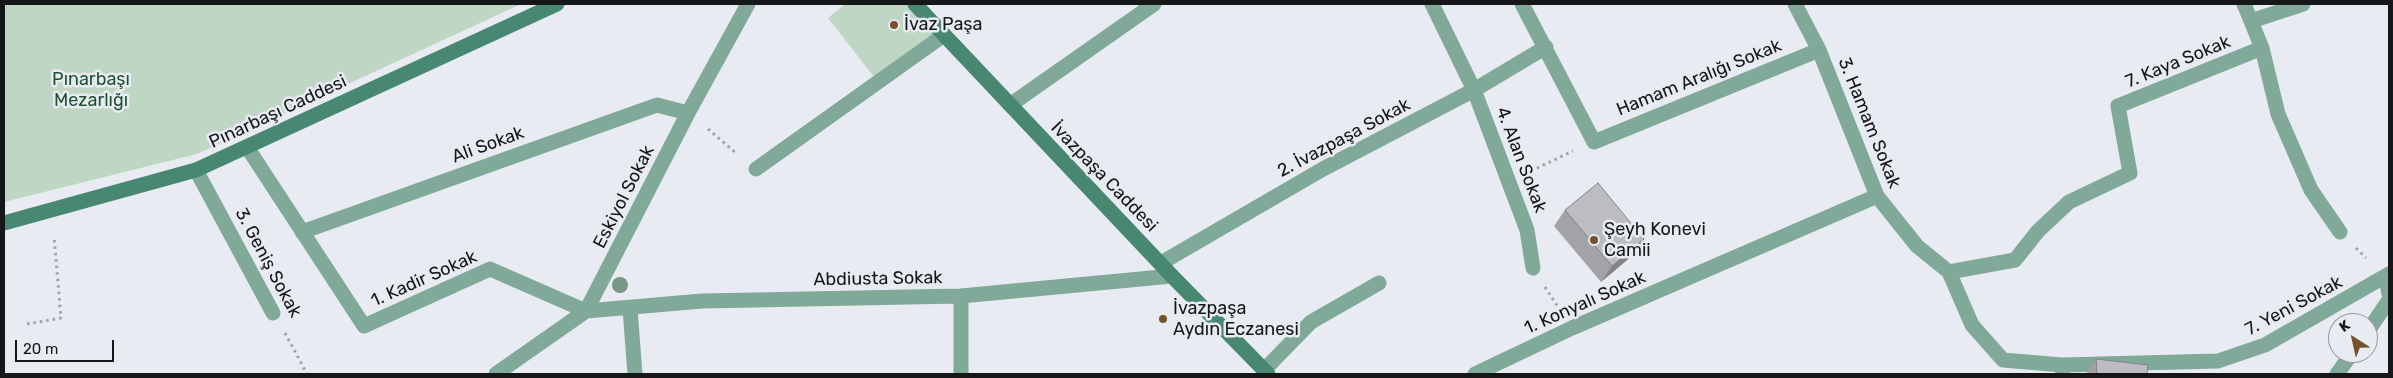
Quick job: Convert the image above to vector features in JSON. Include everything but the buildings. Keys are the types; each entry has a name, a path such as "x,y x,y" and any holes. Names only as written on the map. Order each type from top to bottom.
{"main road":[{"name":"Pınarbaşı Caddesi","path":"4,223 196,170 557,4"},
{"name":"İvazpaşa Caddesi","path":"915,4 1172,276 1267,372"}],"street":[{"name":"Eskiyol Sokak","path":"496,374 586,311 688,113 748,4"},
{"path":"1010,105 1154,4"},
{"name":"4. Alan Sokak","path":"1432,4 1474,90 1509,181 1527,230 1533,268"},
{"path":"1522,4 1546,47"},
{"name":"3. Hamam Sokak","path":"1795,4 1819,50 1877,196 1917,246 1950,272 1972,325 2003,360 2062,370"},
{"path":"2244,4 2262,48 2278,114 2311,190 2340,232"},
{"path":"2251,22 2303,4"},
{"path":"756,169 944,35"},
{"name":"2. İvazpaşa Sokak","path":"1160,263 1322,168 1474,90 1546,47"},
{"name":"Hamam Aralığı Sokak","path":"1546,47 1594,142 1819,50"},
{"name":"7. Kaya Sokak","path":"1950,272 2015,260 2038,231 2069,202 2130,174 2118,106 2262,48"},
{"name":"Ali Sokak","path":"302,232 657,104 688,113"},
{"name":"1. Kadir Sokak","path":"246,147 364,326 490,269 586,311"},
{"name":"3. Geniş Sokak","path":"196,170 274,313"},
{"name":"1. Konyalı Sokak","path":"1475,374 1572,328 1877,196"},
{"name":"Abdiusta Sokak","path":"586,311 630,309 702,301 962,296 1172,276"},
{"path":"2387,276 2389,294"},
{"name":"7. Yeni Sokak","path":"2062,370 2218,361 2265,345 2387,276"},
{"path":"1267,372 1310,322 1379,283"},
{"path":"961,374 962,296"},
{"path":"2378,316 2389,300"},
{"path":"630,309 635,374"},
{"path":"2337,374 2345,363"}],"path":[{"path":"688,113 756,169"},
{"path":"1509,181 1568,154"},
{"path":"27,324 60,318 52,210"},
{"path":"2340,232 2387,276"},
{"path":"1533,268 1572,328"},
{"name":"3. Geniş Sokak","path":"274,313 307,374"}],"green space":[{"name":"Pınarbaşı Mezarlığı","path":"4,4 521,4 197,154 4,202"},
{"path":"845,4 915,4 944,35 878,82 828,18"}],"place":[{"name":"İvaz Paşa","path":"894,25"},
{"name":"Şeyh Konevi Camii","path":"1594,240"},
{"name":"İvazpaşa Aydın Eczanesi","path":"1163,319"}]}
